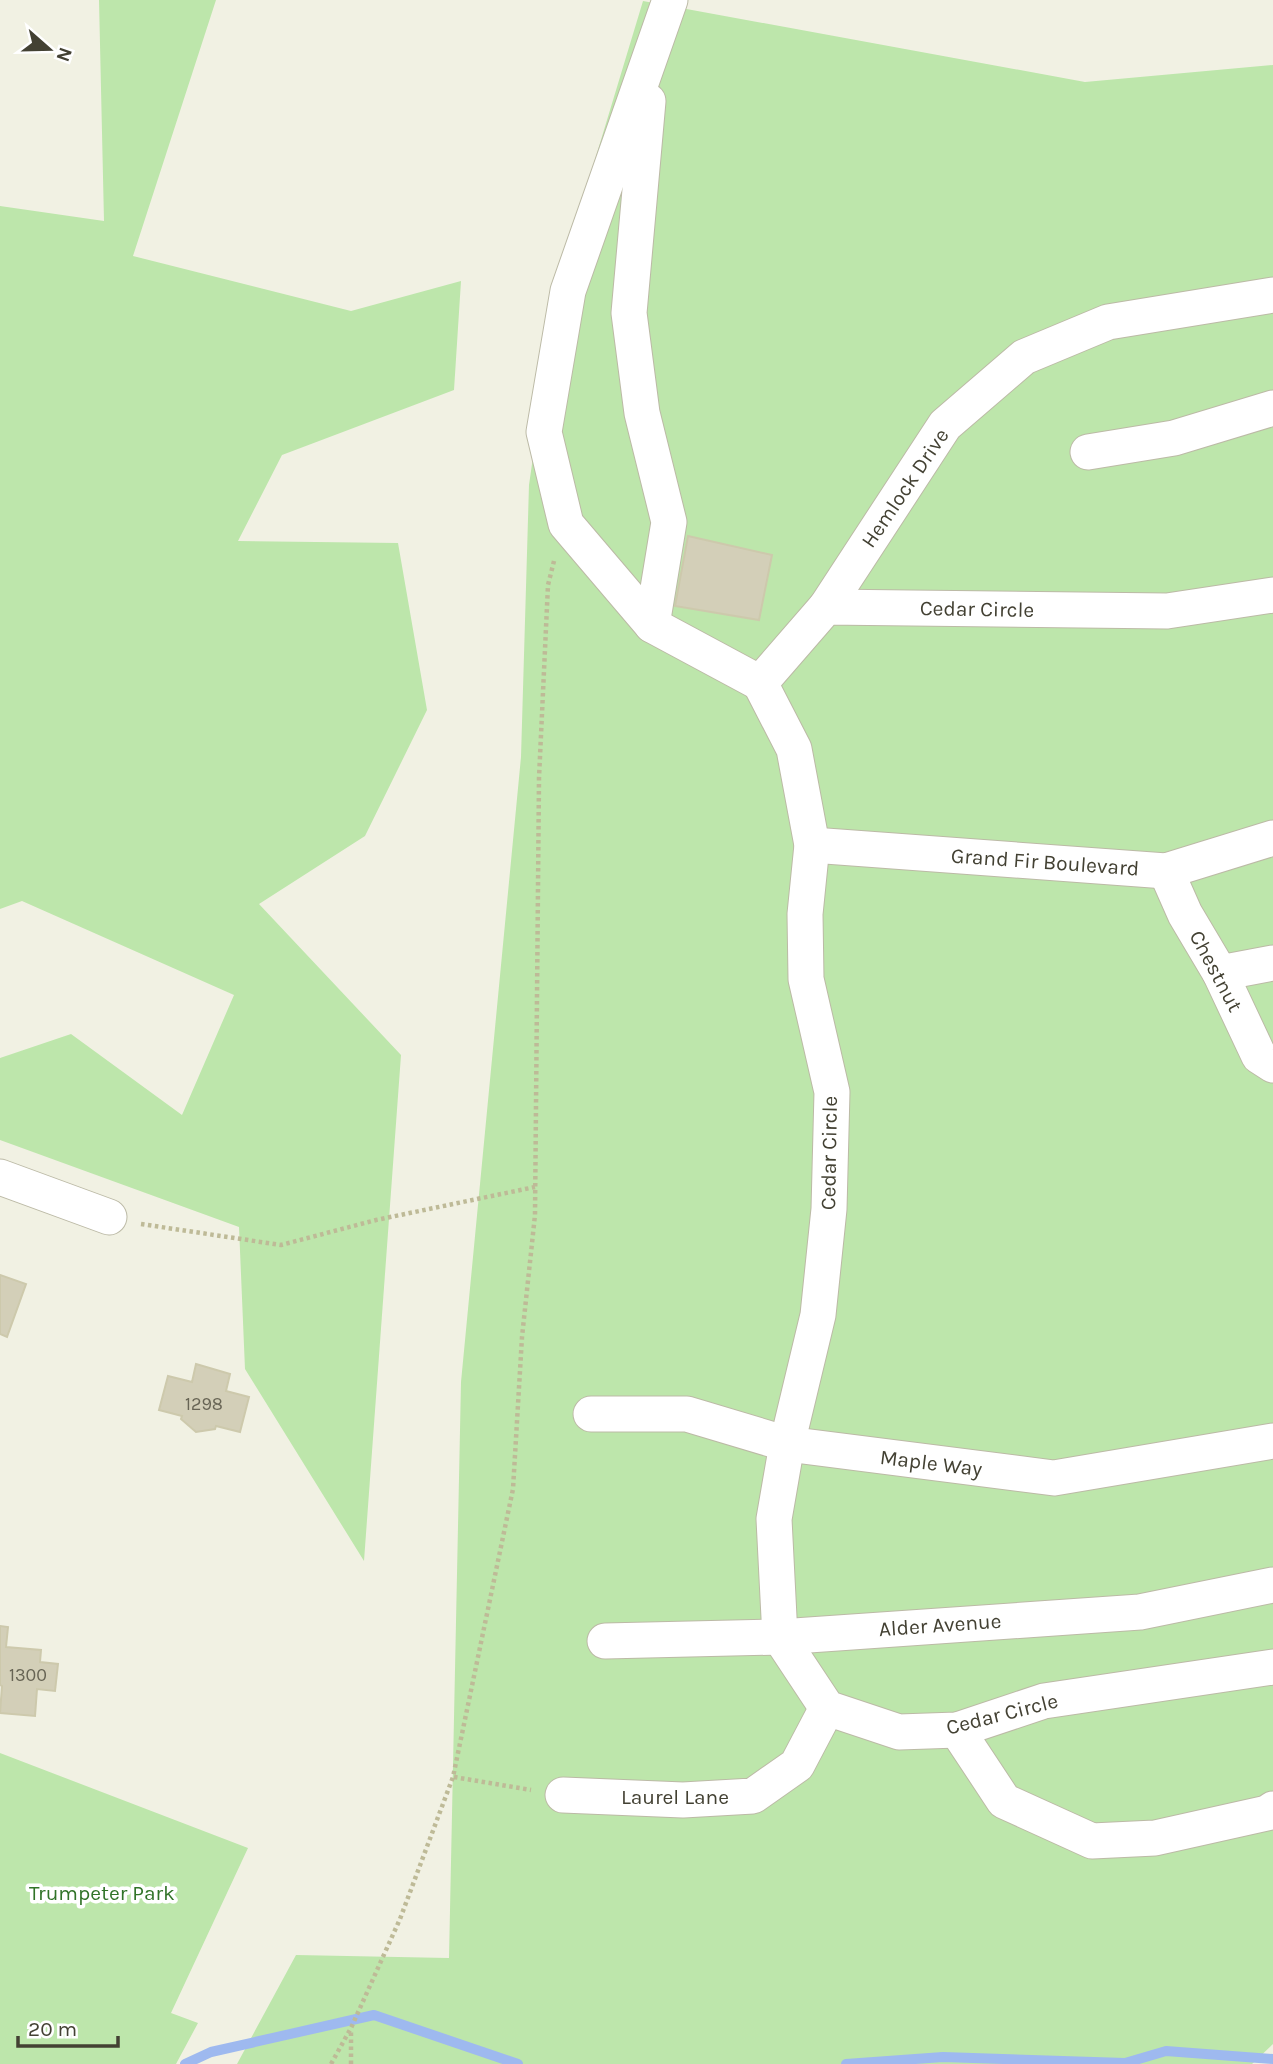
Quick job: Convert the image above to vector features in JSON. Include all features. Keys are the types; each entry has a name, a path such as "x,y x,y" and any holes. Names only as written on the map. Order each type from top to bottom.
{"street":[{"path":"670,0 568,290 544,432 566,524 652,625 760,683 826,607"},
{"path":"652,625 669,522 642,413 629,313 653,49"},
{"name":"Hemlock Drive","path":"826,607 945,425 1024,357 1108,321 1273,295"},
{"path":"1088,452 1174,438 1273,408"},
{"name":"Cedar Circle","path":"826,607 1167,611 1273,595"},
{"name":"Cedar Circle","path":"760,683 794,749 812,845 805,914 806,979 832,1092 829,1209 818,1315 786,1444 774,1519 780,1637"},
{"name":"Grand Fir Boulevard","path":"812,845 1166,871 1273,838"},
{"name":"Chestnut","path":"1166,871 1185,914 1220,973 1259,1056 1273,1065"},
{"path":"1220,973 1273,963"},
{"path":"0,1177 119,1220"},
{"name":"Maple Way","path":"591,1414 687,1414 786,1444 1054,1478 1273,1441"},
{"name":"Alder Avenue","path":"605,1641 780,1637 1140,1612 1273,1585"},
{"path":"780,1637 827,1708"},
{"name":"Cedar Circle","path":"827,1708 899,1732 957,1730 1044,1702 1273,1667"},
{"name":"Laurel Lane","path":"563,1795 682,1800 753,1796 797,1765 827,1708"},
{"path":"957,1730 1004,1801 1092,1840 1155,1838 1267,1813 1273,1809"}],"path":[{"path":"331,2064 351,2028 400,1919 453,1777 513,1489 522,1337 535,1215 539,778 547,598 548,585 566,524"},
{"path":"119,1220 281,1245 376,1220 535,1187"},
{"path":"453,1777 563,1795"},
{"path":"351,2028 351,2064"}],"green space":[{"path":"99,0 216,0 133,256 351,311 461,281 454,390 282,455 238,541 398,543 427,710 365,836 259,904 401,1055 364,1561 245,1369 239,1227 0,1140 0,1058 71,1034 182,1115 234,995 22,901 0,909 0,206 104,221"},
{"path":"643,1 1085,82 1273,65 1273,2044 1252,2064 237,2064 296,1955 449,1958 461,1382 521,757 529,485 558,282"},
{"name":"Trumpeter Park","path":"0,1753 248,1848 171,2013 198,2023 176,2064 0,2064"}],"building":[{"path":"688,536 772,555 759,620 675,606"},
{"path":"0,1275 26,1284 7,1337 0,1334"},
{"path":"196,1364 230,1374 226,1391 249,1397 240,1432 216,1426 215,1429 196,1432 181,1419 182,1416 159,1410 168,1376 192,1382"},
{"path":"0,1626 8,1627 6,1647 41,1650 40,1662 58,1664 55,1691 37,1689 35,1716 0,1713"}],"waterway":[{"path":"185,2064 211,2052 374,2015 518,2064"},
{"path":"846,2064 943,2057 1125,2063 1166,2051 1273,2059"}]}
